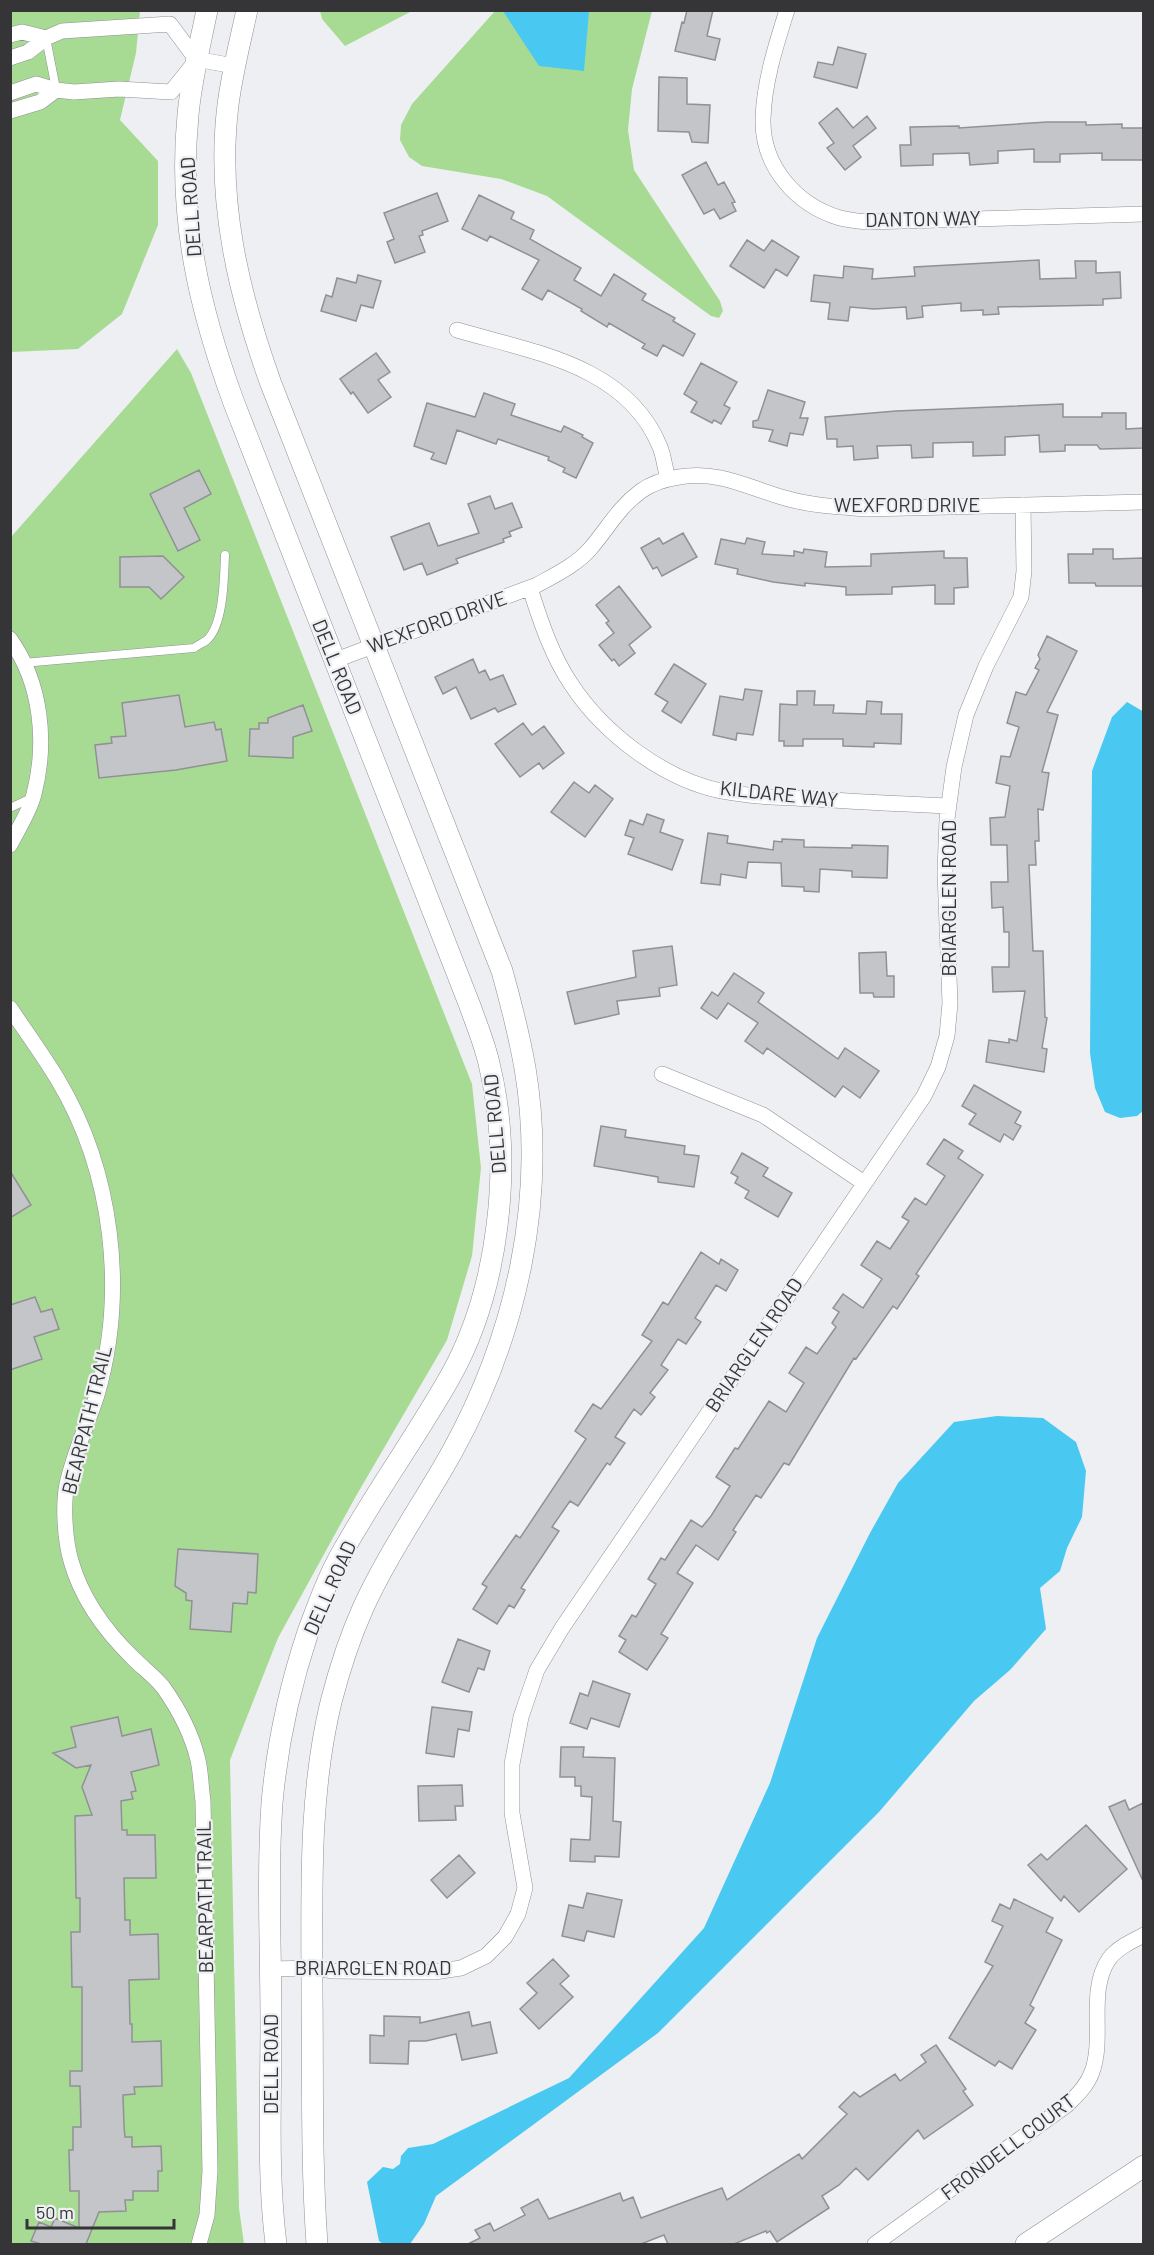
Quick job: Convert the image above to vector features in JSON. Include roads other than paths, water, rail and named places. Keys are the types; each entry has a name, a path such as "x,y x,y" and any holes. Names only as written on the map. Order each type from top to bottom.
{"main road":[{"name":"DELL ROAD","path":"207,10 196,59 188,114 186,167 190,249 201,296 220,366 333,661 470,1006 490,1066 497,1106 500,1195 486,1281 468,1337 452,1374 337,1562 308,1633 290,1696 273,1801 272,2178 276,2244"},
{"name":"DELL ROAD","path":"248,10 234,66 228,107 225,182 228,216 246,311 271,384 372,646 502,971 525,1070 530,1120 532,1181 525,1247 509,1318 485,1384 453,1451 400,1539 363,1608 332,1700 315,1797 312,1968 313,2180 317,2244"},
{"path":"1026,2244 1143,2166"}],"street":[{"name":"DANTON WAY","path":"787,10 765,95 763,121 767,147 777,172 795,193 816,208 841,218 867,222 1143,214"},
{"path":"10,58 28,52 46,38 62,31 170,24 196,59 234,66"},
{"path":"10,35 22,32 46,38"},
{"path":"10,93 36,84 74,92 119,89 171,92 196,59"},
{"path":"10,111 40,102 56,90"},
{"path":"457,330 571,363 608,383 625,396 645,419 661,448 668,479"},
{"name":"WEXFORD DRIVE","path":"333,661 530,588 563,571 588,551 624,505 645,489 668,479 696,474 722,476 786,498 837,507 867,509 1143,502"},
{"name":"BRIARGLEN ROAD","path":"272,1969 434,1972 461,1968 486,1956 505,1938 518,1914 525,1888 512,1813 512,1764 521,1717 537,1670 562,1628 924,1096 938,1067 947,1036 950,1003 945,872 948,806 966,715 986,666 1021,597 1024,571 1023,505"},
{"name":"KILDARE WAY","path":"530,588 549,641 571,684 599,719 634,751 675,774 719,790 765,797 948,806"},
{"path":"10,639 30,678 41,717 41,757 33,797 10,845"},
{"name":"BEARPATH TRAIL","path":"10,1008 58,1081 81,1129 99,1180 109,1234 113,1287 108,1342 97,1394 67,1482 65,1522 71,1560 85,1597 106,1630 162,1687 184,1721 198,1760 203,1801 210,2171 207,2215 199,2244"},
{"path":"662,1074 763,1116 864,1183"},
{"name":"FRONDELL COURT","path":"875,2244 1067,2105 1081,2091 1092,2074 1097,2054 1099,1990 1104,1968 1110,1957 1143,1935"}],"lane":[{"path":"46,38 56,90"},
{"path":"23,663 194,648 208,639 219,616 224,585 225,555"},
{"path":"10,808 33,797"}],"water":[{"path":"503,11 589,11 584,71 539,66"},
{"path":"1127,702 1144,712 1144,1110 1137,1116 1120,1118 1105,1112 1095,1088 1090,1053 1092,771 1112,717"},
{"path":"997,1416 1043,1418 1076,1442 1086,1471 1082,1517 1067,1548 1060,1571 1040,1588 1046,1629 1010,1670 974,1701 879,1812 658,2033 436,2196 424,2224 410,2244 383,2244 379,2241 367,2182 383,2167 393,2169 400,2164 401,2156 408,2148 433,2144 569,2078 704,1928 770,1783 817,1638 898,1483 954,1422"}]}
